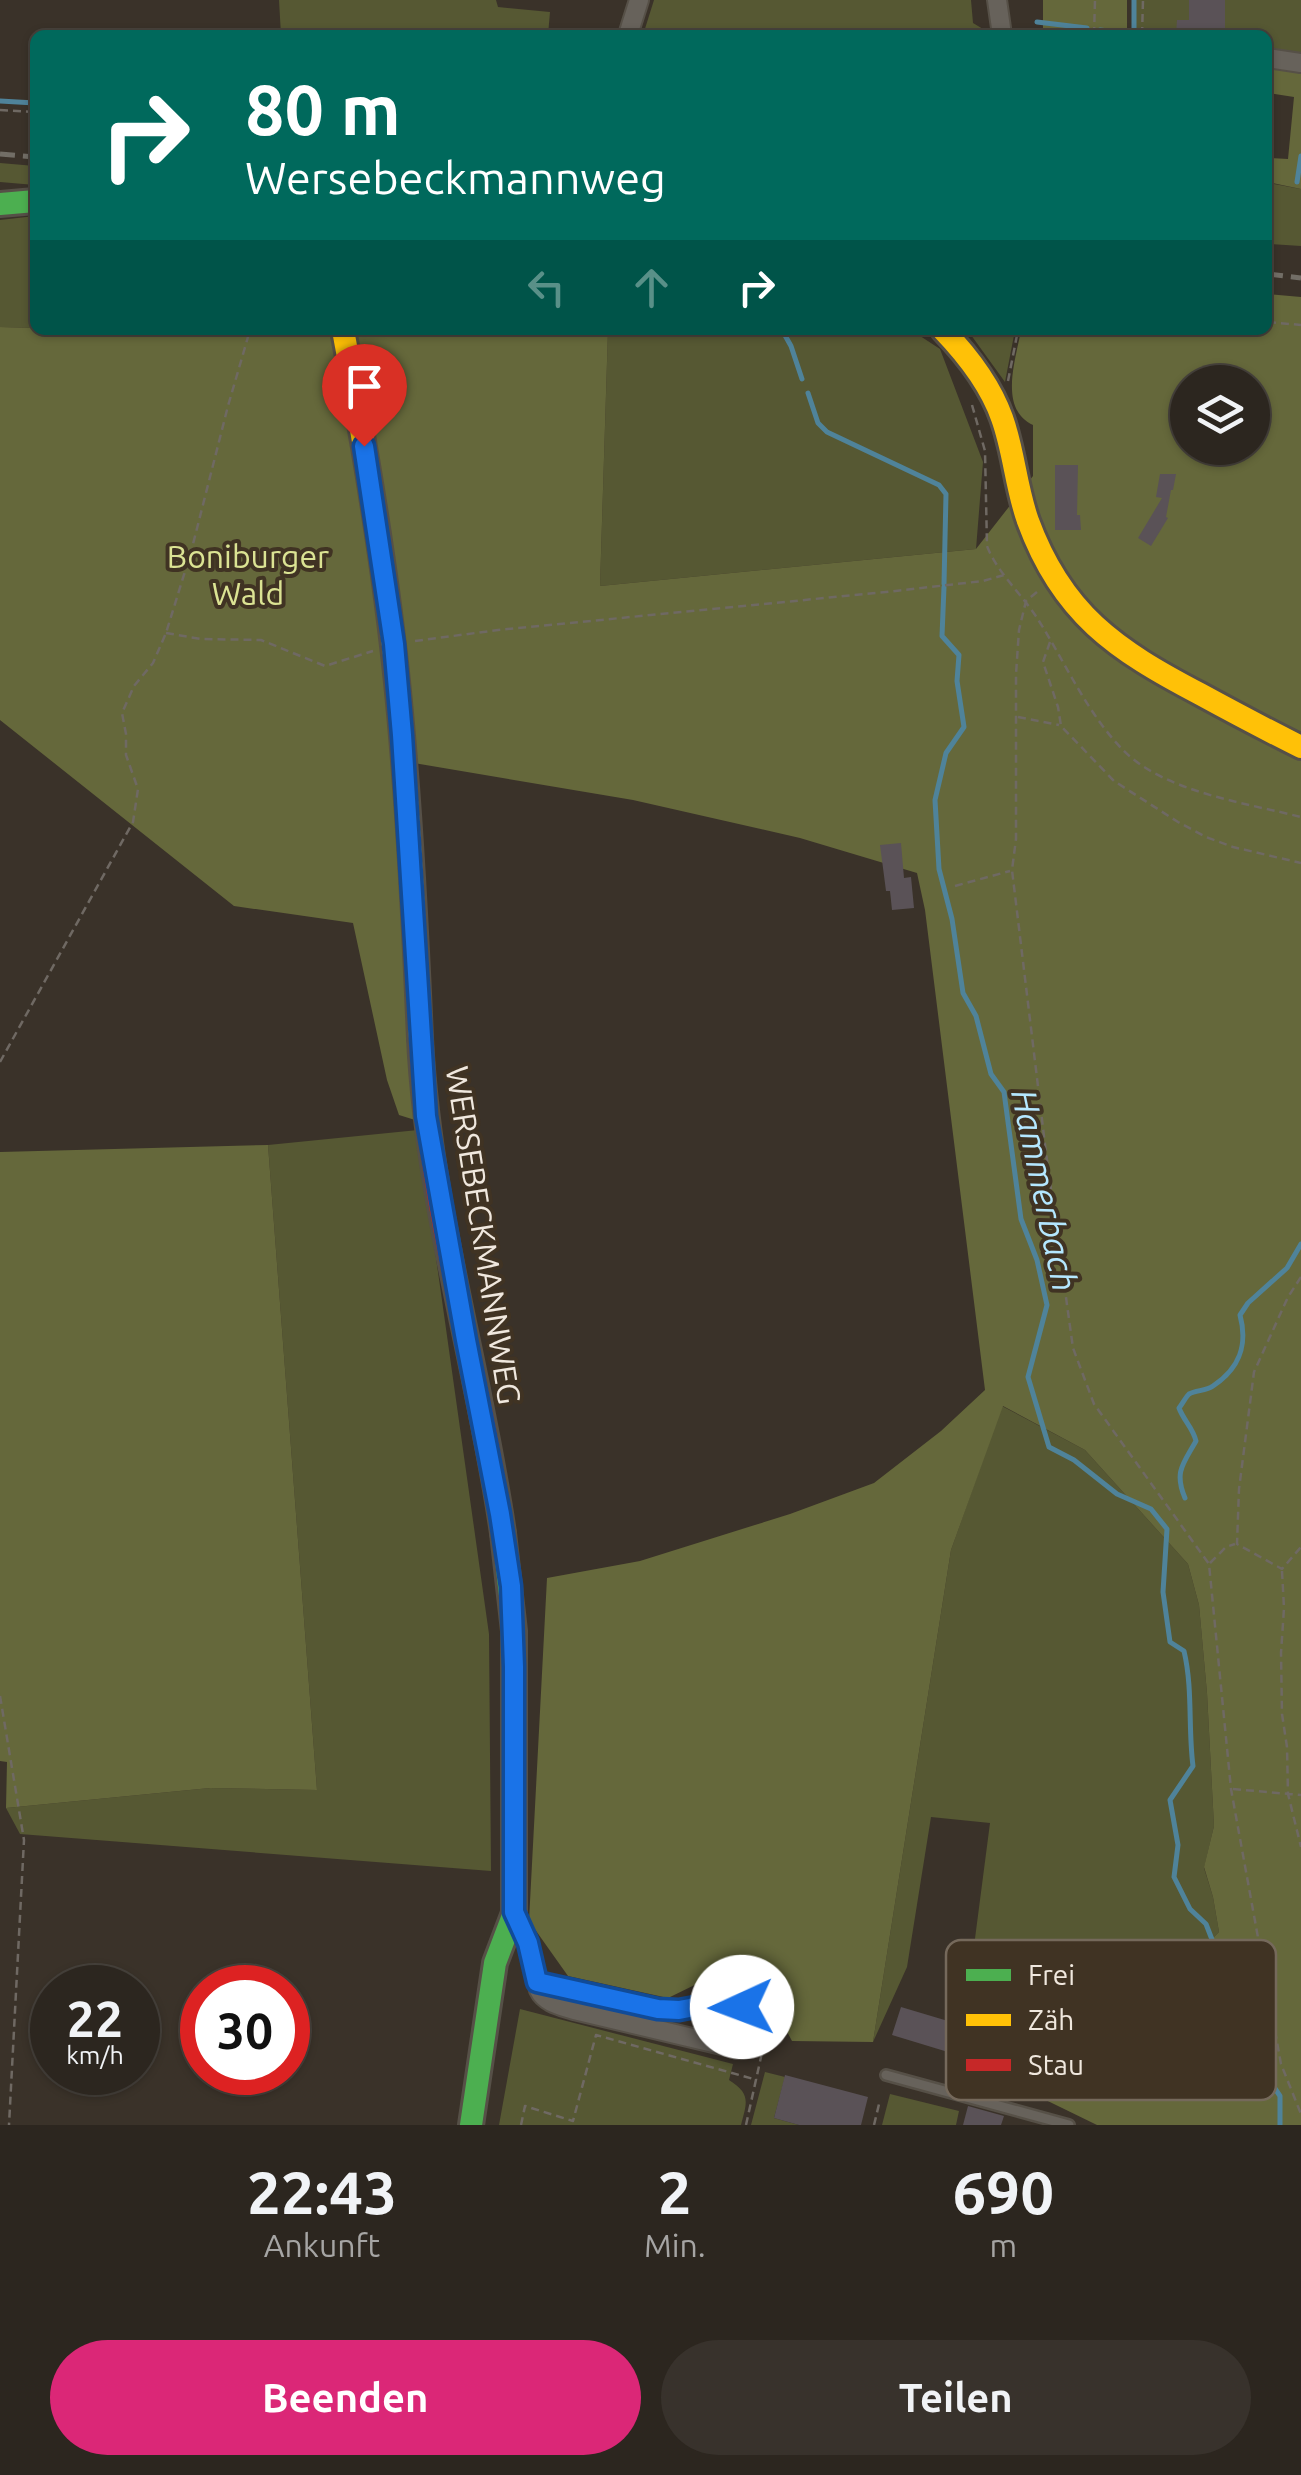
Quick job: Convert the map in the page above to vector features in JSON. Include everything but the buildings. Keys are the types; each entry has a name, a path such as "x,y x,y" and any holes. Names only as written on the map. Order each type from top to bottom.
{"street":[{"path":"630,30 639,0"},
{"path":"997,0 1001,30"},
{"path":"1272,59 1301,63"},
{"path":"0,204 30,201"},
{"name":"WERSEBECKMANNWEG","path":"344,335 394,644 426,1116 511,1586 515,1685 514,1912 495,1962 471,2125"},
{"path":"956,335 994,397 1032,530 1055,576 1083,614 1114,644 1143,664 1301,747"},
{"name":"WERSEBECKMANNWEG","path":"514,1912 528,1943 537,1982"},
{"path":"537,1982 658,2009 679,2010 730,2002 742,2007 745,2026 733,2043 716,2044 558,2005 542,1997 537,1982"}],"lane":[{"path":"886,2075 946,2091"},
{"path":"978,2100 1070,2125"}],"path":[{"path":"1094,30 1095,0"},
{"path":"1142,30 1143,0"},
{"path":"0,110 30,112"},
{"path":"1272,322 1301,325"},
{"path":"0,1062 132,822 138,789 126,755 122,713 134,686 153,663 166,633 192,552 249,335"},
{"path":"1005,392 1017,335"},
{"path":"969,397 985,451 990,556 1026,601 1100,722 1126,753 1181,784 1301,818"},
{"path":"166,633 201,639 261,640 326,666 394,644 498,630 964,584 1004,575"},
{"path":"1026,601 1016,674 1016,840 1012,870 1073,1348 1094,1404 1209,1564 1230,1789 1258,1940"},
{"path":"1050,640 1043,662 1061,726"},
{"path":"1016,716 1061,726 1114,780 1178,822 1233,847 1301,863"},
{"path":"955,886 1012,870"},
{"path":"1237,1544 1239,1490 1254,1372 1288,1297 1301,1278"},
{"path":"1209,1564 1226,1547 1237,1544 1282,1569"},
{"path":"1301,1547 1282,1569 1281,1654 1288,1794 1301,1847"},
{"path":"0,1696 24,1840 9,2125"},
{"path":"1230,1789 1301,1795"},
{"path":"521,2125 525,2106 573,2121 596,2035 757,2080"},
{"path":"1276,2037 1281,2064 1301,2114"},
{"path":"746,2125 763,2048"},
{"path":"874,2125 880,2100"}],"green space":[{"path":"279,0 496,0 498,7 550,12 548,30 281,30"},
{"path":"654,0 971,0 973,23 985,30 645,30"},
{"path":"1043,0 1127,0 1127,30 1043,30"},
{"path":"1136,0 1301,0 1301,56 1272,52 1272,30 1136,30"},
{"path":"1272,67 1301,71 1301,189 1272,183 1272,158 1288,159 1294,97 1272,94"},
{"path":"0,163 30,166 30,185 0,182"},
{"path":"1272,184 1301,189 1301,246 1272,244"},
{"path":"30,217 30,328 0,327 0,220"},
{"name":"Boniburger Wald","path":"1272,294 1301,297 1301,2125 1097,2125 1046,2100 1276,2100 1276,1940 1211,1940 1219,1932 1204,1867 1214,1826 1207,1693 1199,1605 1188,1564 1085,1450 1003,1406 951,1550 873,2042 792,2041 768,1996 741,1978 709,1978 668,1998 568,1976 529,1921 547,1578 640,1561 874,1483 941,1431 985,1390 925,910 917,873 800,838 633,800 402,761 415,1120 399,1115 387,1080 353,923 234,906 0,720 0,327 30,328 30,335 608,335 600,586 976,549 1033,476 1033,425 1022,418 1016,407 1012,382 1020,335 1272,335"},
{"path":"608,335 919,335 940,349 983,462 976,549 600,586"},
{"path":"971,335 1014,335 1005,382"},
{"path":"418,1130 489,1634 491,1871 20,1834 6,1808 210,1788 317,1790 268,1145"},
{"path":"268,1145 317,1790 210,1788 6,1808 7,1762 0,1761 0,1152"},
{"path":"1002,1406 1085,1450 1188,1564 1199,1605 1214,1826 1204,1868 1219,1932 1211,1940 975,1940 990,1823 931,1817 907,1967 873,2042 951,1550"},
{"path":"520,2009 733,2064 729,2080 746,2099 741,2125 499,2125"},
{"path":"765,2072 785,2077 774,2118 799,2125 751,2125"},
{"path":"890,2094 959,2111 956,2125 882,2125"}],"waterway":[{"path":"1134,0 1134,30"},
{"path":"1037,22 1087,28"},
{"name":"Hammerbach","path":"0,101 30,103"},
{"path":"1297,182 1301,156"},
{"name":"Hammerbach","path":"785,335 802,379"},
{"name":"Hammerbach","path":"808,393 818,423 827,432 939,485 946,494 944,584"},
{"name":"Hammerbach","path":"944,587 942,636 959,655 957,681 964,727 946,753 935,800 939,869 952,919 963,993 976,1016 991,1074 1004,1092 1021,1219 1037,1260 1047,1305 1028,1377 1049,1447 1074,1460 1117,1494 1151,1509 1167,1529 1163,1592 1170,1642 1184,1651 1187,1665 1193,1766 1170,1800 1178,1845 1174,1877 1212,1940"},
{"path":"1185,1498 1180,1475 1196,1441 1179,1408 1189,1394 1210,1388 1236,1364 1243,1336 1240,1315 1287,1268 1301,1244"},
{"name":"Hammerbach","path":"1276,2090 1280,2096 1280,2125"}],"railway":[{"path":"0,154 30,157"},
{"path":"1272,274 1301,278"}],"traffic: fast":[{"path":"0,204 30,201"},
{"path":"471,2125 495,1963 514,1913 514,1631 503,1533"}],"traffic: slow":[{"path":"344,335 374,506 397,682 420,1038"},
{"path":"948,335 977,371 997,406 1028,521 1057,581 1075,605 1095,626 1142,661 1301,747"}],"traffic: jam":[{"path":"420,1038 443,1225 503,1533"}],"route":[{"path":"364,446 394,644 426,1116 511,1586 514,1912 528,1943 537,1982 658,2009 679,2010 722,2002 742,2007"}]}
